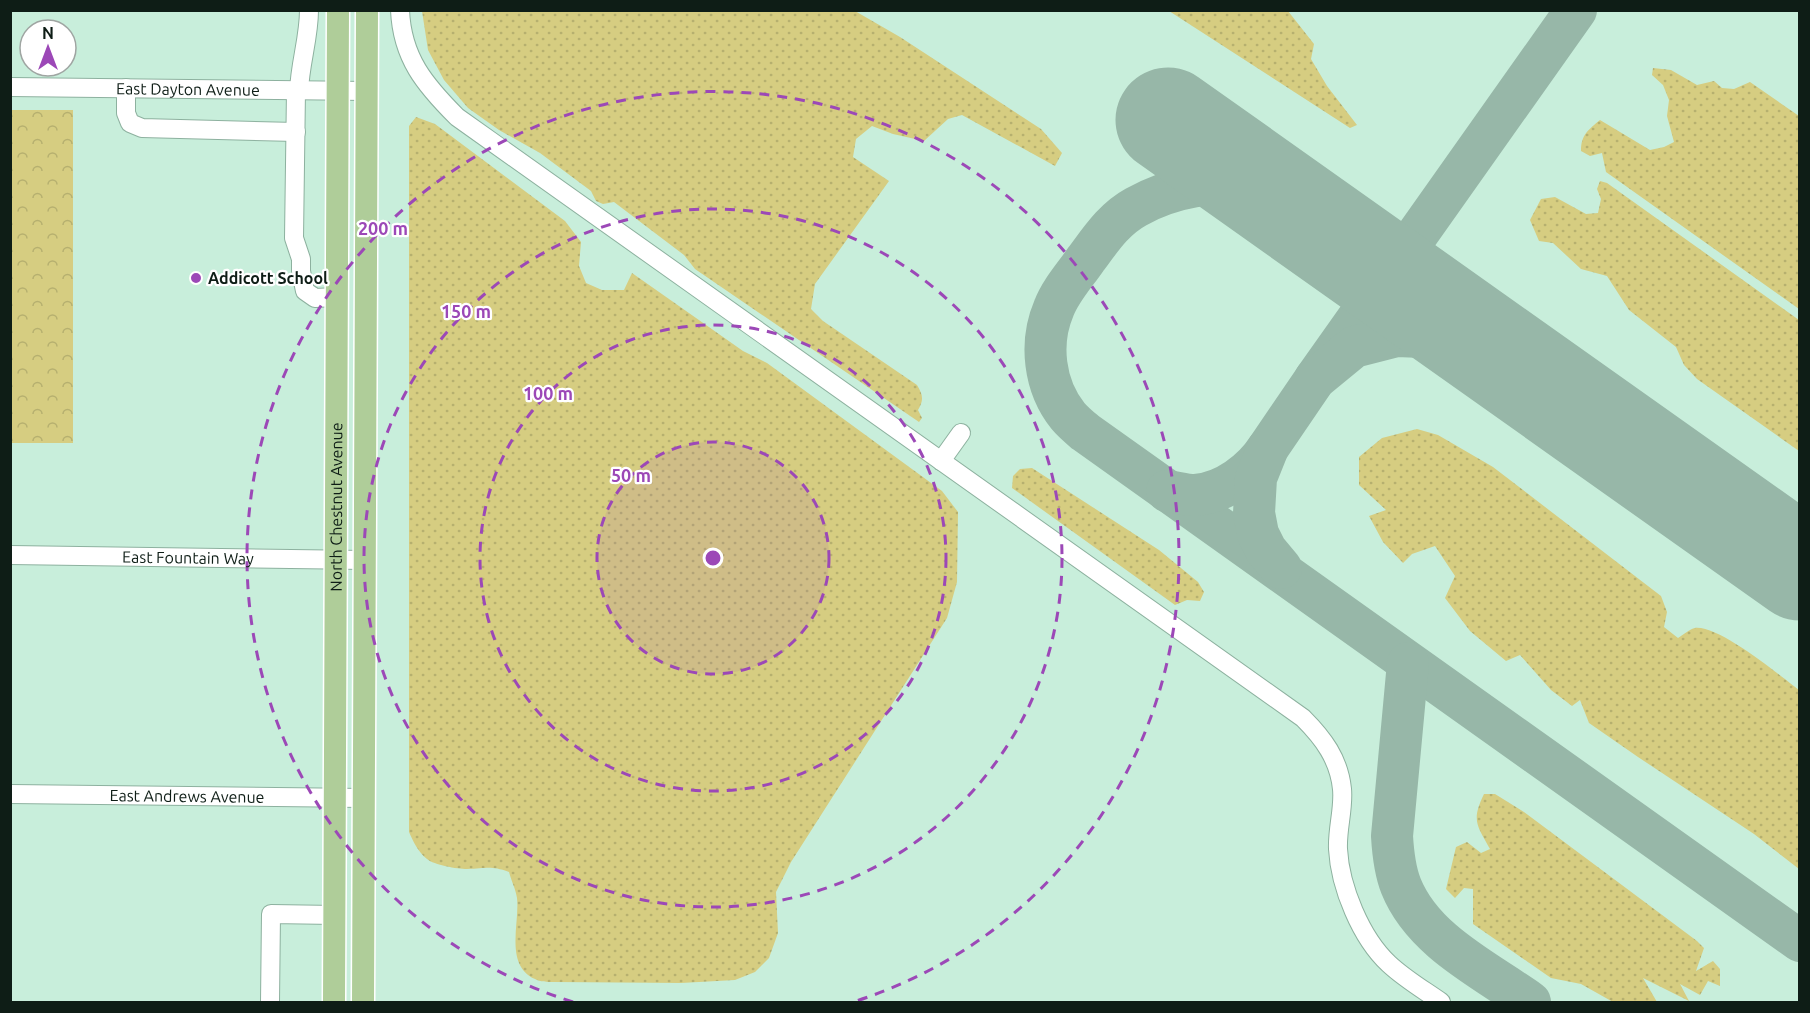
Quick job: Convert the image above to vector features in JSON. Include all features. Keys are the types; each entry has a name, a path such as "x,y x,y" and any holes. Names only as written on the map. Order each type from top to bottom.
{"main road":[{"name":"North Chestnut Avenue","path":"334,1002 338,10"},
{"name":"North Chestnut Avenue","path":"363,1002 367,10"}],"street":[{"path":"309,10 309,27 297,90 294,238 302,259 301,271 305,291 315,298 337,297"},
{"path":"400,10 400,22 407,51 415,67 434,94 457,117 1303,718 1322,736 1337,765 1342,790 1338,849 1353,909 1366,934 1389,964 1442,1002"},
{"name":"East Dayton Avenue","path":"10,87 367,91"},
{"path":"126,88 127,117 130,123 142,128 296,132"},
{"path":"941,461 961,433"},
{"name":"East Fountain Way","path":"10,555 365,560"},
{"name":"East Andrews Avenue","path":"10,794 364,798"},
{"path":"270,1002 271,914 334,915"}],"green space":[{"path":"422,11 855,11 900,37 1041,129 1062,153 1055,166 962,115 948,119 924,141 893,134 872,126 856,139 853,157 889,181 815,284 811,309 823,321 917,385 922,398 918,410 922,418 919,422 695,269 684,255 614,202 603,204 596,201 591,191 540,153 499,130 468,108 444,80 428,50"},
{"path":"1169,11 1288,11 1314,44 1311,59 1327,86 1357,125 1350,128"},
{"path":"1653,68 1671,70 1697,85 1714,81 1722,88 1734,89 1750,82 1799,116 1799,309 1606,172 1602,153 1590,156 1581,151 1586,133 1600,120 1650,150 1674,142 1667,116 1669,100 1663,85 1652,75"},
{"path":"11,110 73,110 73,443 11,443"},
{"path":"416,117 435,124 565,221 581,242 579,266 586,283 602,290 624,290 632,273 743,351 767,363 942,491 958,512 957,582 947,618 791,862 776,892 778,933 769,958 755,972 735,980 681,983 537,980 525,973 516,954 517,898 509,872 492,868 458,868 435,863 421,853 409,832 409,126"},
{"path":"1600,181 1607,183 1799,320 1799,451 1697,379 1684,365 1676,347 1629,310 1607,276 1581,269 1553,243 1539,241 1530,220 1541,199 1555,197 1586,214 1598,213 1601,199 1597,189"},
{"path":"1417,429 1438,435 1493,467 1661,596 1667,612 1664,627 1678,638 1695,628 1719,634 1764,663 1799,690 1799,869 1754,834 1589,723 1580,700 1572,706 1551,690 1520,655 1506,661 1470,631 1445,598 1455,576 1435,546 1412,554 1403,563 1383,542 1369,516 1386,510 1359,485 1359,457 1382,438"},
{"path":"1032,468 1159,550 1198,582 1204,592 1200,601 1187,600 1175,605 1012,488 1013,476 1020,469"},
{"path":"1484,794 1495,794 1524,812 1697,941 1704,948 1696,971 1713,961 1720,969 1720,986 1708,981 1700,995 1680,984 1689,1001 1643,978 1657,1002 1613,1002 1581,984 1551,978 1473,924 1473,889 1464,888 1455,898 1446,889 1456,847 1467,842 1481,853 1490,849 1477,823 1478,811"}],"taxiway":[{"path":"1315,379 1576,10"},
{"path":"1259,184 1212,184 1180,189 1136,207 1114,223 1060,295 1049,321 1046,335 1046,364 1054,391 1068,416 1085,432 1800,941"},
{"path":"1281,568 1266,550 1258,534 1254,513 1256,478 1268,448 1315,379 1354,347 1397,336 1449,338 1503,357"},
{"path":"1167,491 1195,495 1217,490 1246,472 1268,448"},
{"path":"1408,663 1392,836 1397,874 1401,886 1424,923 1440,938 1475,966 1530,1002"}],"runway":[{"path":"1168,120 1800,568"}],"place":[{"name":"Addicott School","path":"196,278"}]}
